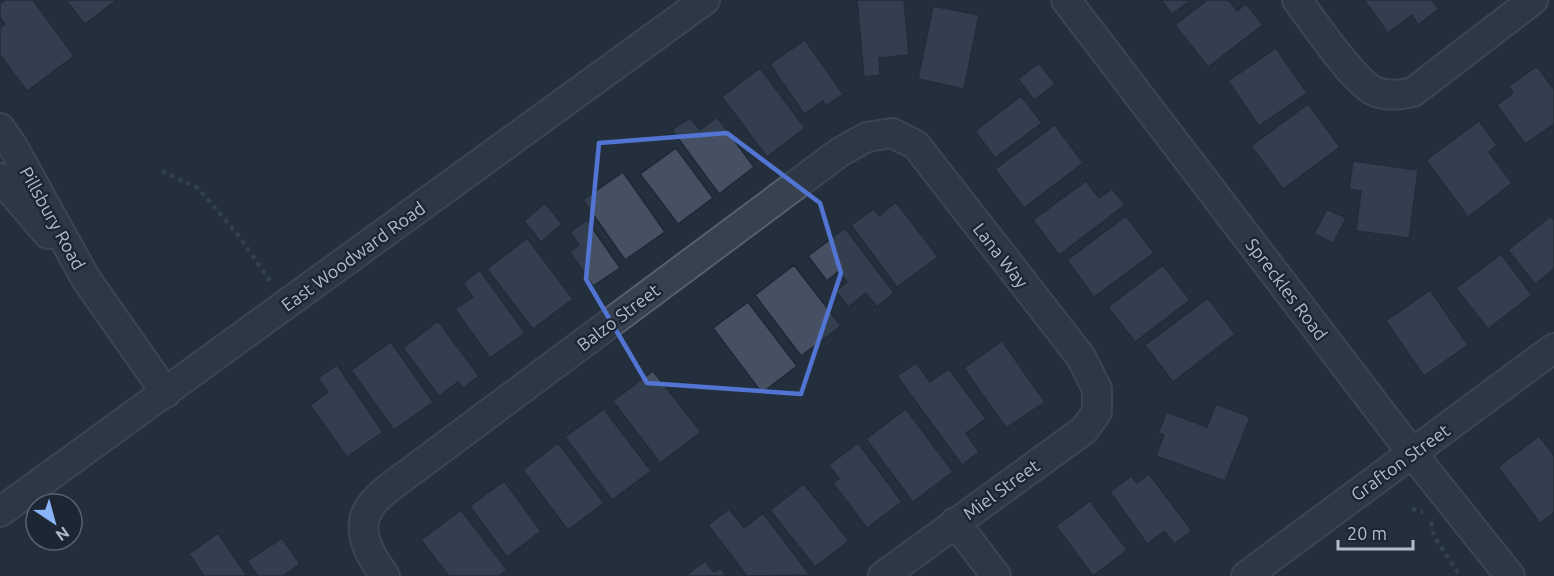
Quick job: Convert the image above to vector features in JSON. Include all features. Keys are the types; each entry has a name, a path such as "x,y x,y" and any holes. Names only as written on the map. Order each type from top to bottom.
{"street":[{"name":"East Woodward Road","path":"0,512 705,0"},
{"name":"Spreckles Road","path":"1066,0 1510,576"},
{"path":"1297,0 1349,69 1375,91 1398,96 1413,92 1533,0"},
{"name":"Pillsbury Road","path":"0,128 12,145 86,279"},
{"name":"Lana Way","path":"892,133 916,146 1082,357 1097,389"},
{"name":"Balzo Street","path":"385,576 372,558 364,525 369,508 387,490 840,152 867,138 892,133"},
{"name":"Pillsbury Road","path":"0,178 86,279 166,393"},
{"name":"Grafton Street","path":"1246,576 1554,348"},
{"name":"Miel Street","path":"883,576 1084,430 1097,412 1097,389"},
{"path":"955,522 996,576"}],"path":[{"path":"162,171 198,188 239,236 287,304"},
{"path":"1412,509 1421,511 1430,518 1434,536 1460,576"}],"highlighted area":[{"path":"727,133 820,203 841,273 801,394 647,383 586,279 599,143"}],"building":[{"path":"5,0 33,0 74,56 27,91 0,55 0,28 5,24 0,17 0,3"},
{"path":"66,0 117,0 85,24"},
{"path":"857,0 904,0 909,55 879,58 880,75 864,77"},
{"path":"1161,0 1191,0 1172,14"},
{"path":"1207,0 1229,0 1237,11 1246,4 1263,25 1208,67 1175,25"},
{"path":"1364,0 1432,0 1439,9 1418,25 1412,15 1388,33"},
{"path":"933,6 979,15 964,89 918,79"},
{"path":"805,40 843,94 826,106 823,101 804,114 770,64"},
{"path":"1276,48 1307,93 1259,126 1228,81"},
{"path":"1039,63 1055,84 1034,100 1018,79"},
{"path":"1537,66 1554,90 1554,124 1525,144 1497,105 1513,93 1509,86"},
{"path":"760,68 805,128 767,157 722,97"},
{"path":"1021,96 1042,123 995,158 975,131"},
{"path":"1308,104 1340,147 1283,189 1251,146"},
{"path":"717,117 754,167 719,194 672,130 690,118 700,130"},
{"path":"1479,121 1497,145 1489,152 1512,183 1468,217 1426,160"},
{"path":"1055,125 1083,163 1024,208 995,169"},
{"path":"676,148 713,198 678,224 640,174"},
{"path":"1353,161 1418,170 1409,238 1356,231 1361,191 1349,189"},
{"path":"623,172 665,232 625,260 583,200"},
{"path":"1086,181 1099,198 1112,189 1125,205 1059,255 1033,220"},
{"path":"896,202 938,257 897,287 851,225 874,209 879,216"},
{"path":"545,203 562,224 541,242 524,221"},
{"path":"1327,209 1346,218 1333,243 1314,234"},
{"path":"1126,216 1154,253 1094,297 1067,260"},
{"path":"1551,216 1554,220 1554,269 1535,284 1508,250"},
{"path":"587,220 620,268 593,286 570,252 579,245 570,232"},
{"path":"845,228 894,293 877,307 866,293 848,307 836,291 847,282 839,271 827,281 808,256"},
{"path":"527,238 573,299 533,329 487,269"},
{"path":"1501,254 1532,295 1488,329 1456,288"},
{"path":"794,265 841,326 801,356 755,295"},
{"path":"1163,265 1190,300 1135,342 1108,307"},
{"path":"480,270 525,333 490,358 455,309 473,297 463,283"},
{"path":"1430,290 1468,345 1424,376 1386,321"},
{"path":"1208,298 1235,334 1173,382 1145,345"},
{"path":"748,302 797,366 762,393 713,328"},
{"path":"438,321 479,376 463,388 458,382 439,396 403,348"},
{"path":"1002,341 1045,402 1006,428 964,368"},
{"path":"391,342 433,402 394,430 351,370"},
{"path":"916,363 930,382 949,369 986,419 966,433 979,452 962,465 897,376"},
{"path":"337,365 383,432 347,457 310,405 328,392 318,378"},
{"path":"653,371 701,432 660,463 613,401"},
{"path":"1216,404 1250,417 1225,481 1156,456 1164,435 1158,433 1167,412 1207,427"},
{"path":"604,409 651,471 612,500 565,437"},
{"path":"906,409 953,472 913,502 866,439"},
{"path":"1539,436 1554,455 1554,513 1540,523 1498,467"},
{"path":"558,443 604,503 568,530 523,470"},
{"path":"858,443 902,502 867,528 833,483 839,479 829,465"},
{"path":"1149,474 1192,531 1174,544 1165,531 1147,544 1110,492 1131,476 1137,483"},
{"path":"504,481 541,531 507,557 470,506"},
{"path":"804,484 849,541 815,567 770,510"},
{"path":"1090,501 1127,550 1093,576 1056,526"},
{"path":"729,509 744,528 763,513 810,575 747,576 708,525"},
{"path":"461,510 507,570 499,576 449,576 421,540"},
{"path":"218,533 247,576 204,576 189,554"},
{"path":"282,538 300,564 283,576 258,576 247,561"},
{"path":"705,561 714,572 721,568 727,576 685,576"}]}
